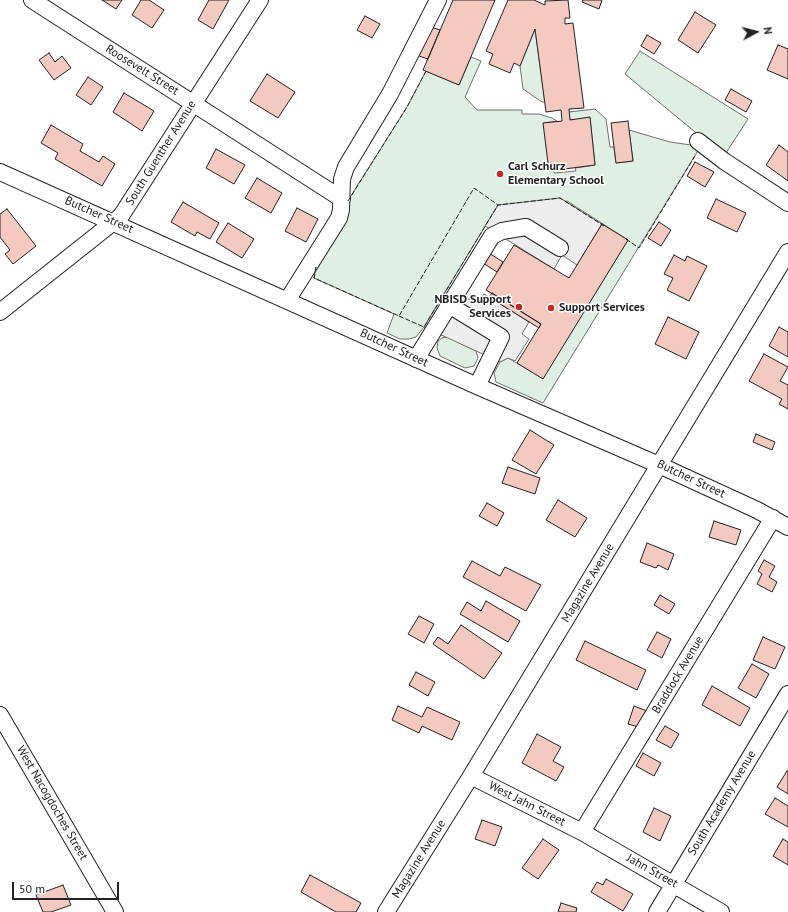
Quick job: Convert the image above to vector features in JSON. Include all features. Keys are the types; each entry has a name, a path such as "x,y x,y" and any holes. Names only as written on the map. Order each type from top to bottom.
{"street":[{"name":"Roosevelt Street","path":"32,0 342,199"},
{"name":"South Guenther Avenue","path":"0,312 114,222 126,208 260,0"},
{"path":"288,299 339,218 342,210 342,179 346,167 393,88 438,0"},
{"path":"698,142 788,203"},
{"name":"Butcher Street","path":"0,172 288,299 477,386 659,465 773,518 788,527"},
{"path":"416,358 488,240 497,233 526,227 560,248"},
{"name":"Magazine Avenue","path":"386,912 471,776 788,252"},
{"path":"449,304 501,336 477,386"},
{"name":"Braddock Avenue","path":"582,832 773,518"},
{"name":"South Academy Avenue","path":"657,912 788,694"},
{"name":"West Nacogdoches Street","path":"0,715 115,912"},
{"name":"West Jahn Street","path":"471,776 582,832"},
{"name":"Jahn Street","path":"582,832 674,883 721,912"}],"green space":[{"path":"535,29 545,102 542,102 523,89 520,66"},
{"path":"640,51 748,119 724,156 625,74"},
{"path":"471,57 481,61 465,97 477,110 522,110 522,114 539,114 557,121 544,123 554,173 576,171 575,168 595,165 590,118 570,120 569,112 595,109 606,119 610,147 614,147 616,163 633,161 629,130 670,142 691,145 699,149 543,403 496,382 494,373 500,362 508,358 543,378 628,240 567,201 498,205 424,327 416,337 400,339 387,333 394,314 314,278 317,263 347,202 407,107 426,71 459,85"},
{"path":"447,337 476,351 478,358 474,366 465,368 440,356 437,348 438,341"}],"shaded area":[{"path":"560,198 602,224 577,265 562,255 554,269 485,226 498,205"},
{"path":"448,287 475,303 478,302 484,294 529,322 522,334 529,339 515,361 508,358 500,362 424,327"}],"building":[{"path":"102,0 122,0 116,9"},
{"path":"141,0 149,0 164,10 152,28 132,15"},
{"path":"209,0 229,0 213,29 198,20"},
{"path":"453,0 495,0 459,85 423,70"},
{"path":"508,0 534,0 545,5 545,1 568,0 570,18 565,18 565,24 573,23 584,108 569,109 570,120 590,117 595,165 549,171 543,123 562,121 561,110 546,112 535,29 520,66 514,63 510,73 489,64 493,54 486,51"},
{"path":"583,0 602,0 599,9 582,2"},
{"path":"695,12 716,25 698,53 678,40"},
{"path":"365,16 380,24 372,38 357,30"},
{"path":"431,27 440,30 428,59 419,56"},
{"path":"647,35 661,43 654,54 641,46"},
{"path":"778,45 788,49 788,79 767,70"},
{"path":"49,53 55,62 62,56 71,68 54,80 39,60"},
{"path":"267,74 295,92 278,118 250,101"},
{"path":"88,77 103,87 91,105 76,95"},
{"path":"731,89 752,101 746,112 725,100"},
{"path":"124,93 154,111 142,131 113,112"},
{"path":"628,121 633,161 616,163 611,123"},
{"path":"51,125 83,144 80,151 99,162 103,156 115,164 102,186 55,159 58,153 41,143"},
{"path":"779,145 788,152 788,181 766,165"},
{"path":"216,149 245,165 234,184 206,168"},
{"path":"695,162 714,172 705,187 687,176"},
{"path":"257,178 282,193 271,213 245,198"},
{"path":"716,199 746,213 737,232 707,218"},
{"path":"183,202 219,223 210,239 197,232 195,236 171,222"},
{"path":"297,208 318,219 306,242 285,231"},
{"path":"7,209 36,246 13,264 5,254 10,250 0,237 0,214"},
{"path":"659,222 671,230 661,246 648,238"},
{"path":"228,223 254,239 242,258 216,242"},
{"name":"Support Services","path":"602,224 628,240 543,379 517,363 541,324 486,290 514,245 569,278"},
{"path":"489,253 503,262 497,272 483,263"},
{"path":"674,255 685,261 687,256 707,266 689,301 667,290 673,278 664,274"},
{"path":"492,293 541,324 539,328 489,297"},
{"path":"668,317 699,332 686,359 655,344"},
{"path":"779,327 788,332 788,357 769,346"},
{"path":"764,354 788,367 780,381 788,385 788,409 779,404 782,399 749,381"},
{"path":"530,430 554,445 536,474 512,460"},
{"path":"756,434 775,442 772,450 753,442"},
{"path":"508,467 540,478 535,494 502,483"},
{"path":"558,500 587,518 575,537 546,520"},
{"path":"487,503 504,513 497,526 479,516"},
{"path":"714,521 741,530 736,545 709,537"},
{"path":"647,543 674,554 668,570 658,565 656,568 640,562"},
{"path":"764,560 775,566 769,577 777,582 772,592 757,584 762,574 758,571"},
{"path":"472,561 500,576 505,567 541,585 526,611 463,577"},
{"path":"660,595 675,604 669,614 654,605"},
{"path":"486,601 520,621 508,642 460,614 467,602 481,611"},
{"path":"419,616 434,624 424,643 408,634"},
{"path":"461,625 502,653 484,679 433,644 438,637 448,644"},
{"path":"657,632 671,639 662,658 647,650"},
{"path":"763,637 785,647 775,669 753,660"},
{"path":"585,641 646,670 637,690 576,660"},
{"path":"752,664 769,674 756,698 738,688"},
{"path":"416,672 435,682 428,696 409,685"},
{"path":"712,686 750,708 740,726 702,705"},
{"path":"398,706 422,717 427,707 460,722 452,740 422,726 419,733 392,720"},
{"path":"634,706 647,711 642,728 628,724"},
{"path":"665,726 679,734 671,748 656,740"},
{"path":"537,734 561,747 553,761 564,767 556,781 522,763"},
{"path":"643,753 661,763 654,776 636,766"},
{"path":"788,771 788,794 777,787"},
{"path":"775,798 788,806 788,827 765,814"},
{"path":"654,808 671,816 660,841 643,832"},
{"path":"482,820 502,827 495,846 475,839"},
{"path":"543,839 559,850 538,879 522,868"},
{"path":"783,839 788,842 788,865 773,856"},
{"path":"310,875 361,903 356,912 336,912 301,892"},
{"path":"606,879 633,894 623,911 591,892 597,882 603,885"},
{"path":"63,885 71,905 51,912 43,912 36,895"},
{"path":"561,903 577,908 576,912 558,912"}],"fence":[{"path":"348,201 407,107 426,71"},
{"path":"626,239 639,248 695,156"},
{"path":"316,267 314,278 399,316 474,188 498,205 560,198 604,226"},
{"path":"399,316 424,327 498,205"}],"place":[{"name":"Carl Schurz Elementary School","path":"500,174"},
{"name":"NBISD Support Services","path":"519,307"},
{"name":"Support Services","path":"551,308"}]}
